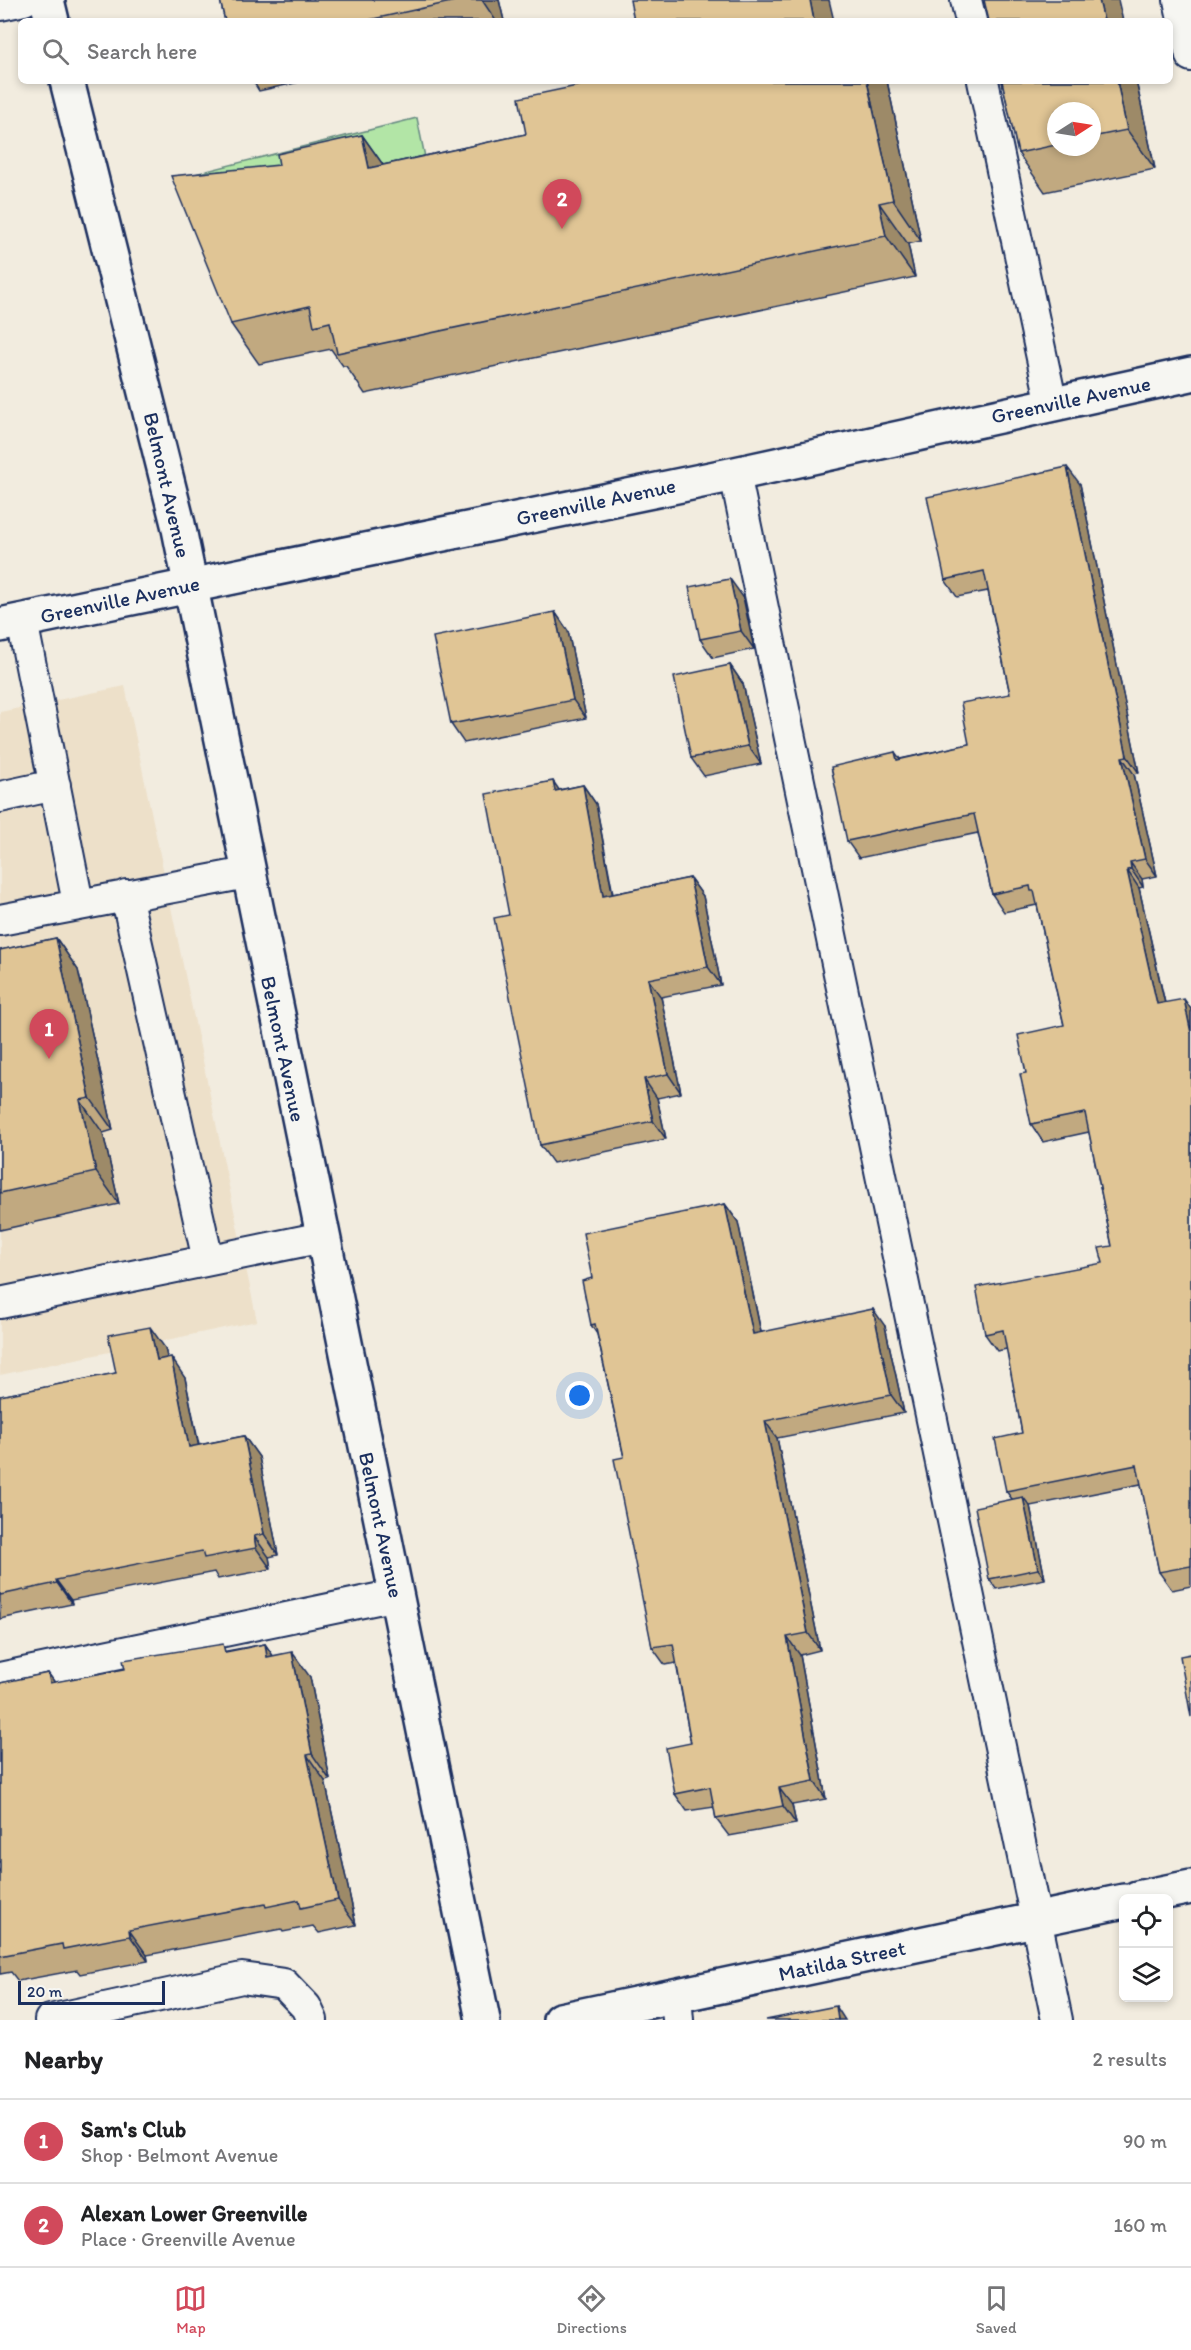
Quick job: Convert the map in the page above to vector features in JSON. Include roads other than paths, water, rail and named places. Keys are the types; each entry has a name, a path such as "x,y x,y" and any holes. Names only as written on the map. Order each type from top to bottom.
{"street":[{"path":"47,0 51,18"},
{"name":"Belmont Avenue","path":"68,84 178,524 247,873 483,2020"},
{"name":"Greenville Avenue","path":"11,623 735,474 1191,374"},
{"path":"1160,1894 1191,1887"},
{"name":"Matilda Street","path":"560,2020 677,2008 1036,1920 1119,1902"}],"lane":[{"path":"0,5 24,0"},
{"path":"966,0 969,18"},
{"path":"1179,0 1191,56"},
{"path":"984,84 1052,405"},
{"path":"735,474 1057,2020"},
{"path":"11,623 56,785 78,903"},
{"path":"0,797 56,785"},
{"path":"0,920 78,903 247,873"},
{"path":"126,895 208,1260"},
{"path":"0,1303 323,1238"},
{"path":"0,1678 396,1595"},
{"path":"50,2020 242,1977 284,1984 306,2007 312,2020"}],"place":[{"name":"Alexan Lower Greenville","path":"562,229"},
{"name":"Sam's Club","path":"49,1059"}]}
